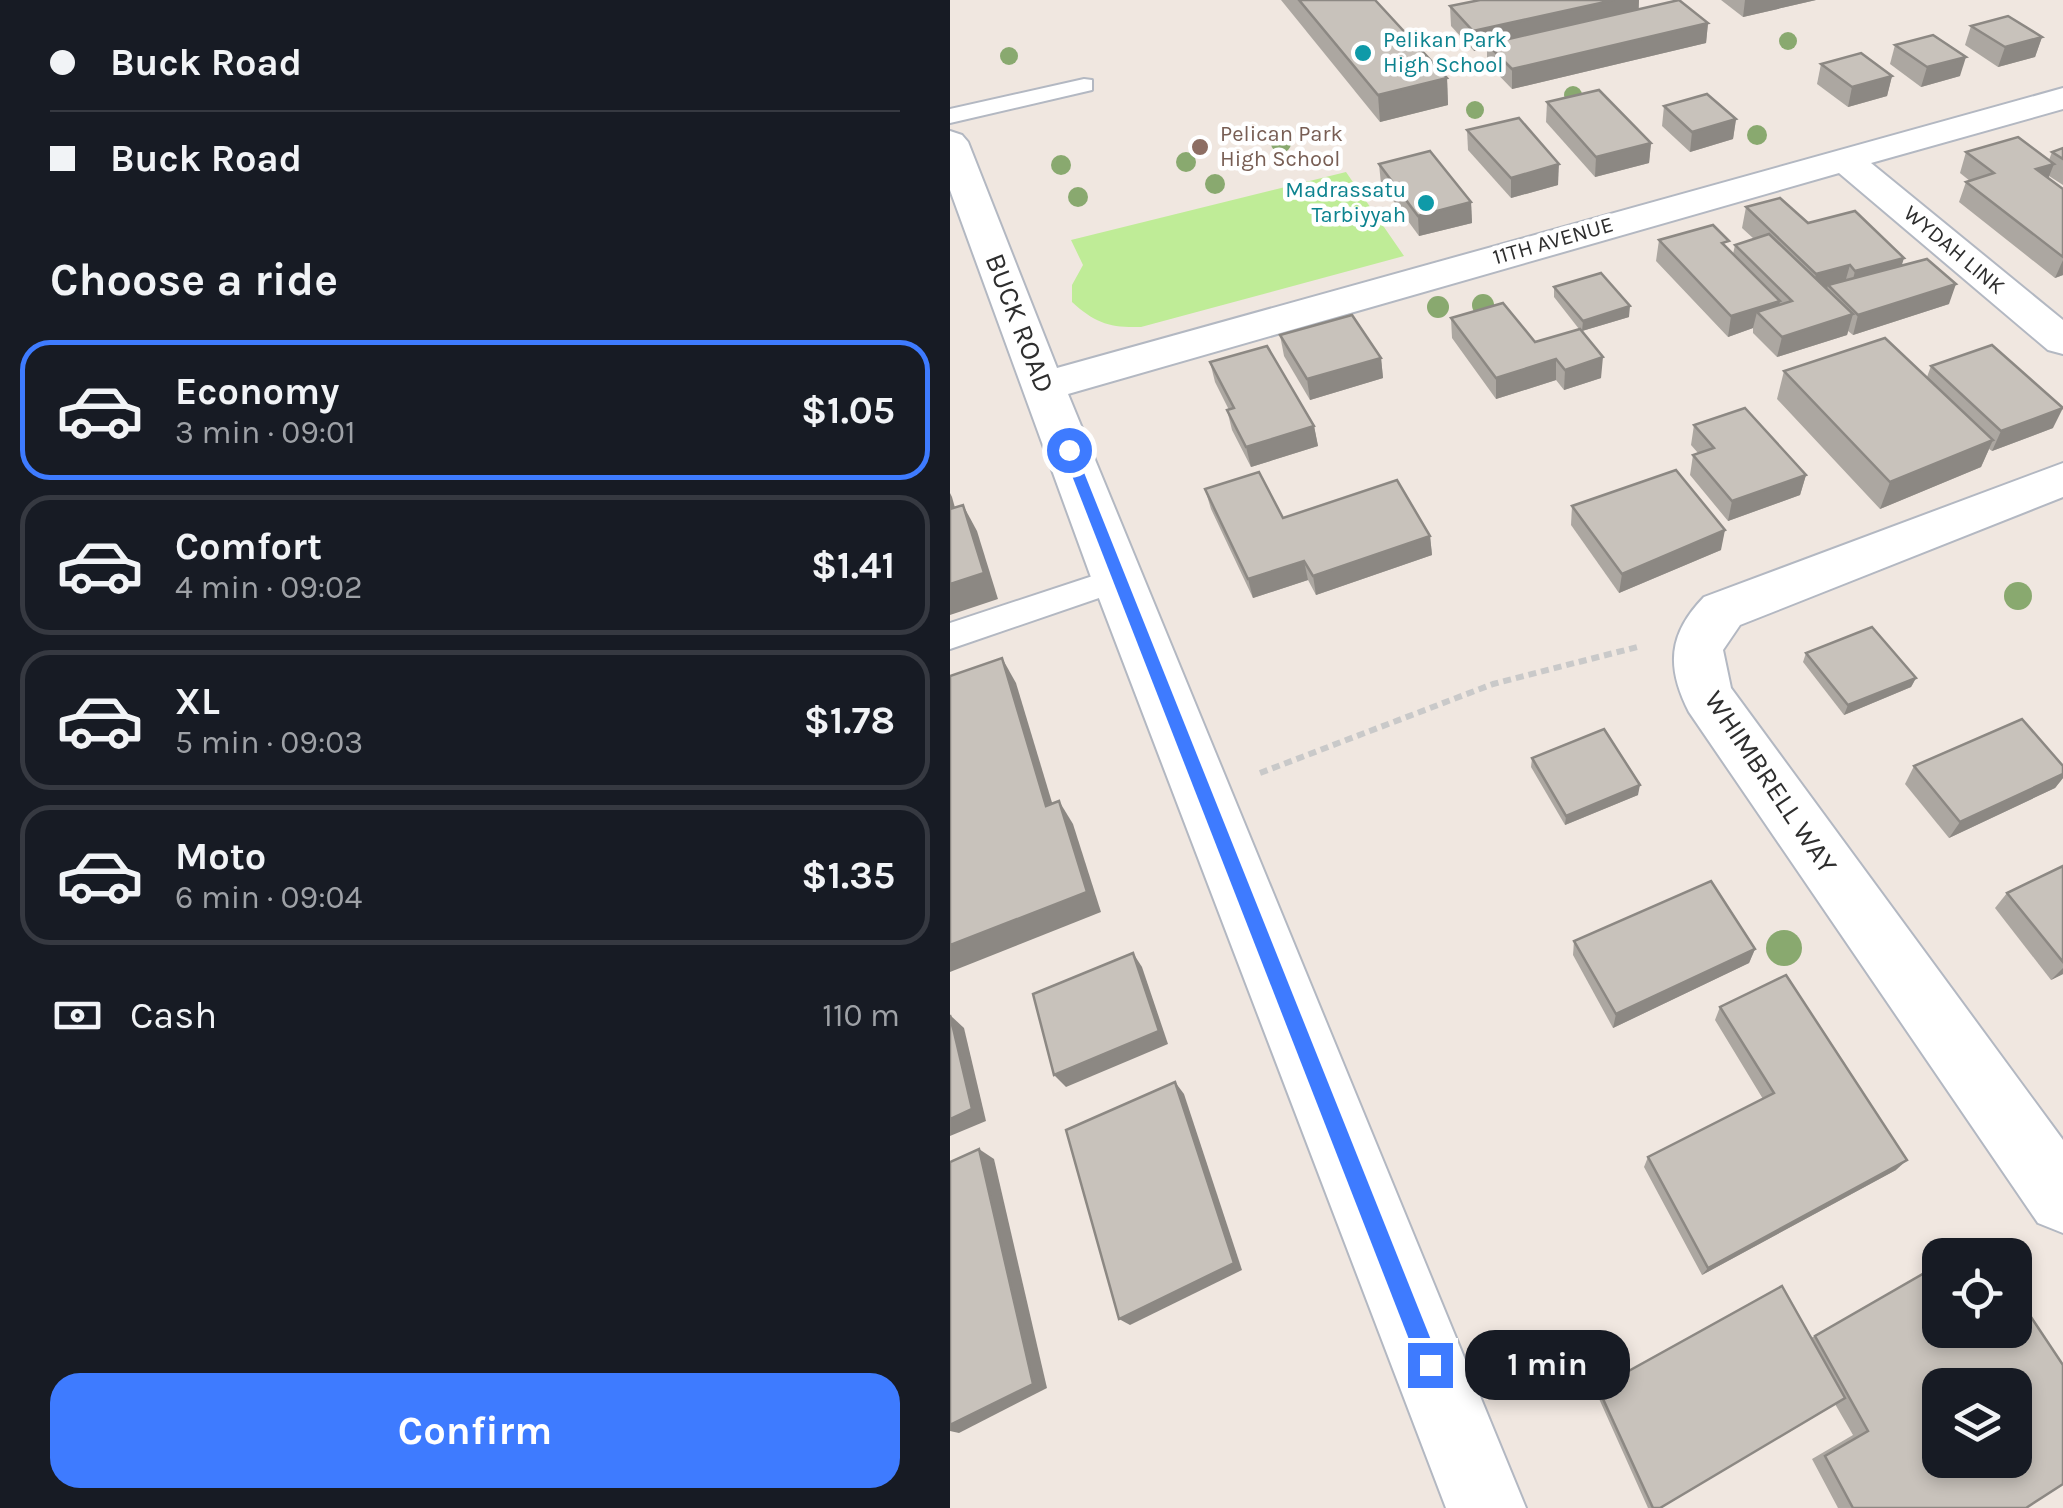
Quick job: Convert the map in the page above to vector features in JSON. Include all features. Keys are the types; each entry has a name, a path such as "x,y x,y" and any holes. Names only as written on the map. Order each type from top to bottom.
{"street":[{"name":"11TH AVENUE","path":"1044,386 2063,98"},
{"name":"BUCK ROAD","path":"950,142 1118,580 1486,1508"},
{"name":"WYDAH LINK","path":"1844,159 2063,341"},
{"path":"1700,631 1722,611 1782,585 2063,479"},
{"name":"WHIMBRELL WAY","path":"1700,631 1695,660 1708,697 2063,1198"}],"lane":[{"path":"950,116 1084,85"},
{"path":"950,636 1118,580"}],"path":[{"path":"1205,794 1493,684 1700,631"}],"green space":[{"path":"1346,172 1404,256 1141,327 1104,323 1072,302 1072,285 1083,265 1071,240"}],"building":[{"path":"1299,0 1375,0 1447,78 1378,95"},
{"path":"1480,0 1614,0 1473,31 1450,6"},
{"path":"1679,0 1708,23 1512,69 1487,44"},
{"path":"2008,16 2042,37 2005,47 1971,26"},
{"path":"1933,35 1966,57 1927,67 1895,45"},
{"path":"1861,53 1892,76 1852,87 1821,64"},
{"path":"1599,90 1651,143 1596,157 1547,102"},
{"path":"1707,94 1736,119 1692,132 1664,106"},
{"path":"1519,118 1559,164 1511,178 1467,130"},
{"path":"2018,137 2054,164 2036,169 2063,189 2063,257 1966,182 1994,173 1966,152"},
{"path":"1430,151 1471,202 1418,216 1379,164"},
{"path":"1780,198 1808,223 1855,211 1904,258 1855,271 1850,265 1816,274 1746,207"},
{"path":"1713,225 1729,241 1722,243 1780,301 1731,316 1659,240"},
{"path":"1769,234 1853,314 1782,337 1757,312 1792,301 1735,245"},
{"path":"1927,259 1956,284 1858,315 1828,285"},
{"path":"1601,273 1630,306 1583,321 1554,287"},
{"path":"1503,303 1535,342 1580,329 1603,357 1565,370 1556,359 1496,378 1451,318"},
{"path":"1352,315 1381,358 1307,379 1280,335"},
{"path":"1885,338 1993,440 1890,482 1784,371"},
{"path":"1992,345 2063,408 2001,431 1931,366"},
{"path":"1267,346 1314,426 1246,447 1227,410 1234,408 1210,362"},
{"path":"1745,408 1806,475 1732,501 1693,455 1714,448 1694,425"},
{"path":"1676,470 1725,530 1622,574 1572,506"},
{"path":"1259,472 1283,518 1397,480 1430,536 1313,576 1304,561 1248,579 1205,489"},
{"path":"963,505 984,573 950,584 950,509"},
{"path":"1872,627 1916,678 1848,705 1806,653"},
{"path":"1002,658 1046,806 1059,801 1087,892 950,945 950,676"},
{"path":"2022,719 2063,766 2063,774 1960,822 1914,766"},
{"path":"1604,729 1640,785 1566,816 1532,758"},
{"path":"2063,866 2063,962 2007,893"},
{"path":"1711,881 1755,949 1616,1014 1574,941"},
{"path":"1133,953 1159,1031 1054,1075 1033,994"},
{"path":"1786,975 1907,1160 1708,1268 1648,1157 1774,1093 1720,1007"},
{"path":"950,1015 972,1109 950,1119"},
{"path":"1175,1082 1234,1263 1119,1319 1066,1130"},
{"path":"979,1149 1033,1384 950,1425 950,1162"},
{"path":"1922,1274 1922,1348 2032,1348 2032,1318 2063,1365 2063,1484 2026,1508 1853,1508 1825,1456 1868,1431 1815,1336"},
{"path":"1782,1286 1845,1398 1660,1508 1653,1508 1598,1388"}],"place":[{"name":"Pelikan Park High School","path":"1363,53"},
{"name":"Pelican Park High School","path":"1200,147"},
{"name":"Madrassatu Tarbiyyah","path":"1426,203"}],"route":[{"path":"1069,450 1430,1365"}]}
